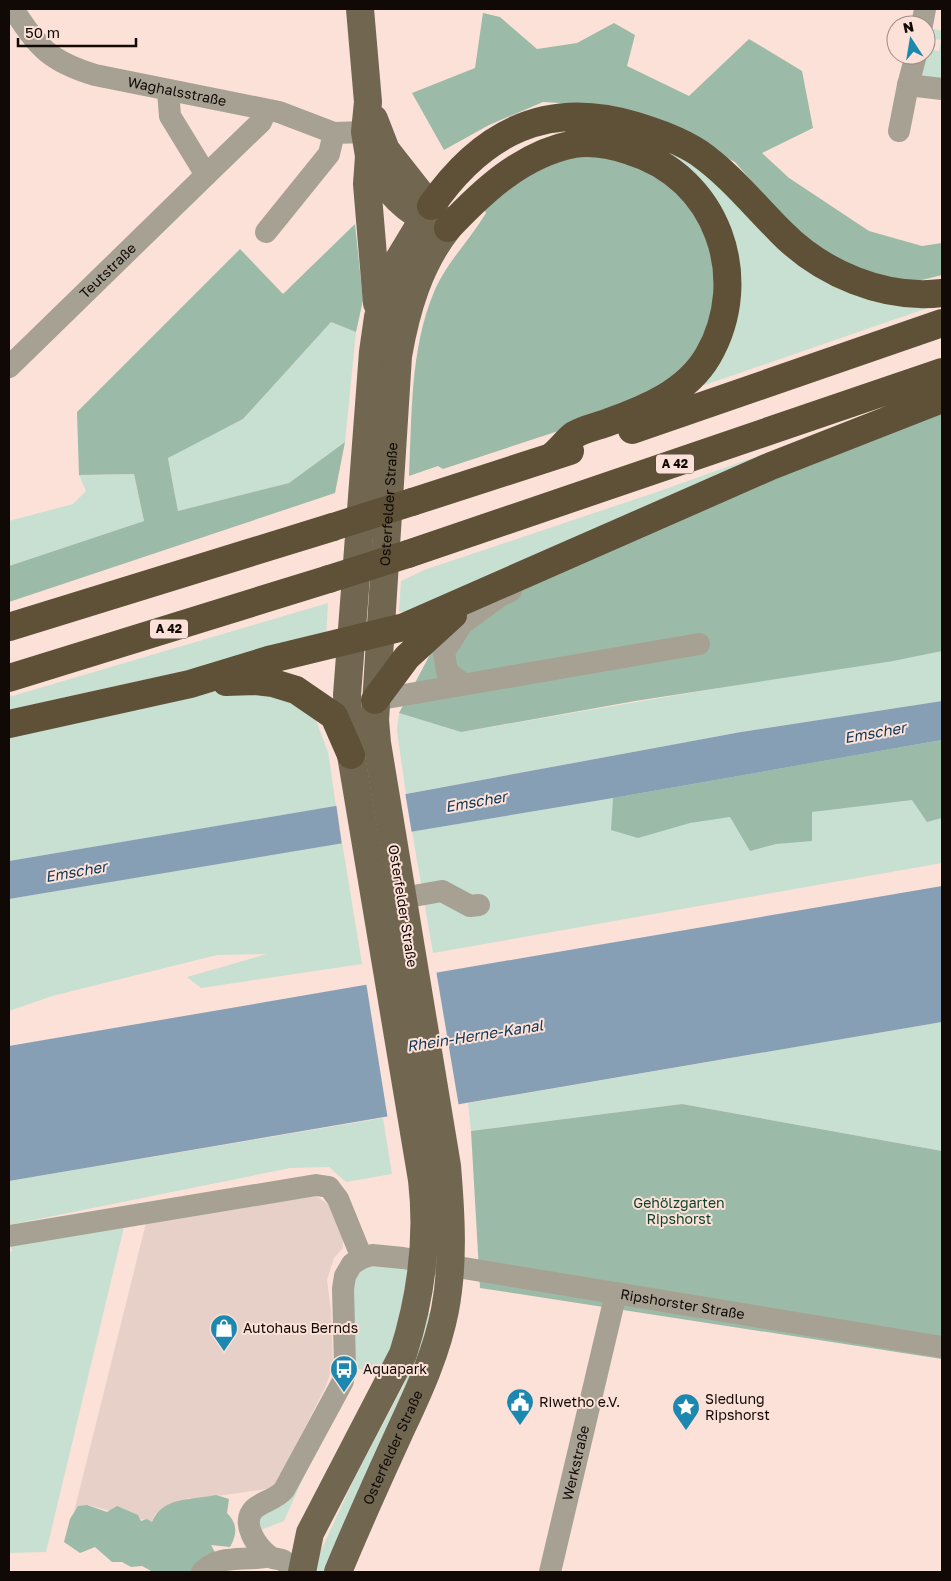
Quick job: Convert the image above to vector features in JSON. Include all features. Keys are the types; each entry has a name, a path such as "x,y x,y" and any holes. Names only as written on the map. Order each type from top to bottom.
{"highway":[{"path":"426,212 448,181 502,137 543,120 563,117 601,117 658,133 698,153 731,180 792,242 829,268 859,282 880,288 900,292 942,293"},
{"path":"448,228 493,184 516,168 553,150 586,143 612,145 656,161 688,184 703,202 713,219 726,261 728,289 722,323 708,356 690,378 668,395 634,413 575,434 552,456"},
{"path":"9,626 412,502 808,371 942,323"},
{"name":"A 42","path":"9,678 408,554 942,372"},
{"path":"9,724 190,684 272,659 404,627 771,466 942,399"},
{"path":"375,700 407,657 432,632 483,593"},
{"path":"190,684 255,681 273,683 296,690 334,716 352,762"}],"main road":[{"name":"Osterfelder Straße","path":"338,1572 420,1391 440,1334 446,1307 450,1266 450,1200 441,1133 398,954 370,868 352,762 346,695 369,399 378,317 368,184 368,102 360,9"},
{"name":"Osterfelder Straße","path":"287,1565 310,1533 403,1354 412,1326 423,1262 424,1202 415,1138 398,954 402,898 375,732 375,700 399,350 409,305 417,283 429,257 448,228 426,212 386,150 368,102"},
{"name":"Osterfelder Straße","path":"367,144 378,177 392,194 410,211 426,212"},
{"name":"Osterfelder Straße","path":"378,317 396,264 426,212"}],"street":[{"name":"Waghalsstraße","path":"13,9 42,50 56,60 95,75 294,116 367,144"},
{"path":"899,131 913,65"},
{"path":"908,85 942,89"},
{"path":"168,91 170,116 206,175"},
{"name":"Teutstraße","path":"9,367 261,122 266,110"},
{"path":"266,232 329,154 334,132"},
{"path":"464,684 447,672 444,652 462,624 500,596 577,562 650,518"},
{"path":"375,700 699,644"},
{"path":"402,898 442,891 470,906 479,905"},
{"path":"9,1236 316,1185 329,1187 338,1199 362,1258"},
{"path":"287,1565 251,1534 250,1516 254,1509 275,1498 284,1490 338,1392 346,1365 344,1281 352,1264 372,1255 423,1262"},
{"name":"Ripshorster Straße","path":"423,1262 942,1347"},
{"name":"Werkstraße","path":"550,1572 616,1294"},
{"path":"202,1572 222,1560 257,1560 287,1565"}],"shaded area":[{"name":"Autohaus Bernds","path":"302,1195 316,1196 328,1204 343,1232 343,1248 334,1258 327,1280 331,1311 333,1366 325,1388 274,1488 202,1498 189,1498 155,1514 152,1522 88,1505 79,1506 74,1512 147,1219"}],"green space":[{"path":"483,13 500,17 537,49 577,43 614,23 635,35 627,66 689,96 749,39 802,71 813,128 762,153 789,178 869,231 922,246 942,243 942,275 918,281 884,280 830,258 777,211 735,162 661,125 595,105 543,102 489,125 444,150 412,93 475,68"},
{"path":"936,30 942,31 942,82 923,77 921,73 923,65 936,65 936,51 939,51 941,40 936,39"},
{"path":"628,135 676,150 942,303 690,390 737,257 727,219 706,185 674,157"},
{"path":"588,151 618,155 673,182 712,241 718,297 694,358 672,382 610,414 443,469 438,466 409,476 416,359 426,314 439,281 486,213 482,203 518,175"},
{"path":"355,224 363,300 356,332 331,322 243,419 168,458 178,511 289,483 345,442 335,493 9,602 9,566 144,521 134,474 79,475 77,412 240,249 283,294"},
{"path":"331,322 356,332 345,442 289,483 178,511 168,457 243,419"},
{"path":"942,406 942,651 893,661 635,701 461,732 399,713 443,630 511,594"},
{"path":"805,439 404,619 403,612 399,612 401,581 424,570 654,493"},
{"path":"134,474 144,521 9,566 9,521 73,504 86,491 79,475"},
{"path":"328,603 326,639 9,710 9,697"},
{"path":"942,650 942,701 741,732 406,794 397,731 399,713 461,732"},
{"path":"243,688 284,693 312,710 328,752 336,806 9,861 9,738 189,695"},
{"path":"942,740 942,863 433,953 412,831"},
{"path":"942,740 942,818 927,822 912,800 812,812 812,841 776,844 750,851 730,817 690,823 638,838 611,830 613,798"},
{"path":"342,842 362,964 201,988 187,977 267,954 217,955 52,996 9,1011 9,899"},
{"path":"942,1022 942,1151 682,1104 471,1131 468,1103"},
{"name":"Gehölzgarten Ripshorst","path":"682,1104 942,1151 942,1359 480,1288 471,1131"},
{"path":"383,1118 392,1174 346,1182 329,1167 290,1168 9,1225 9,1181"},
{"path":"124,1227 46,1552 9,1553 9,1252 12,1251 10,1244"},
{"path":"422,1262 389,1379 348,1365 353,1265"},
{"path":"427,1313 433,1313 423,1352 325,1572 311,1572 355,1477 403,1386"},
{"path":"312,1458 284,1521 258,1531 260,1518"},
{"path":"216,1495 229,1499 227,1513 235,1525 234,1538 230,1547 211,1545 216,1554 206,1555 204,1564 190,1572 153,1572 142,1566 131,1567 122,1562 112,1562 95,1547 80,1553 64,1542 70,1519 78,1506 87,1505 107,1512 117,1506 138,1515 141,1521 147,1519 152,1522 163,1508 171,1503"}],"water":[{"name":"Emscher","path":"942,701 942,740 613,798 9,899 9,861 406,794 741,732"},
{"name":"Rhein-Herne-Kanal","path":"942,886 942,1022 9,1181 9,1046"}],"pier":[{"path":"405,792 412,834 342,845 336,803"},
{"path":"436,970 459,1107 448,1109 425,972"},
{"path":"378,980 399,1118 388,1120 366,982"}],"place":[{"name":"Autohaus Bernds","path":"224,1352"},
{"name":"Aquapark","path":"344,1393"},
{"name":"Riwetho e.V.","path":"520,1426"},
{"name":"Siedlung Ripshorst","path":"686,1431"}]}
